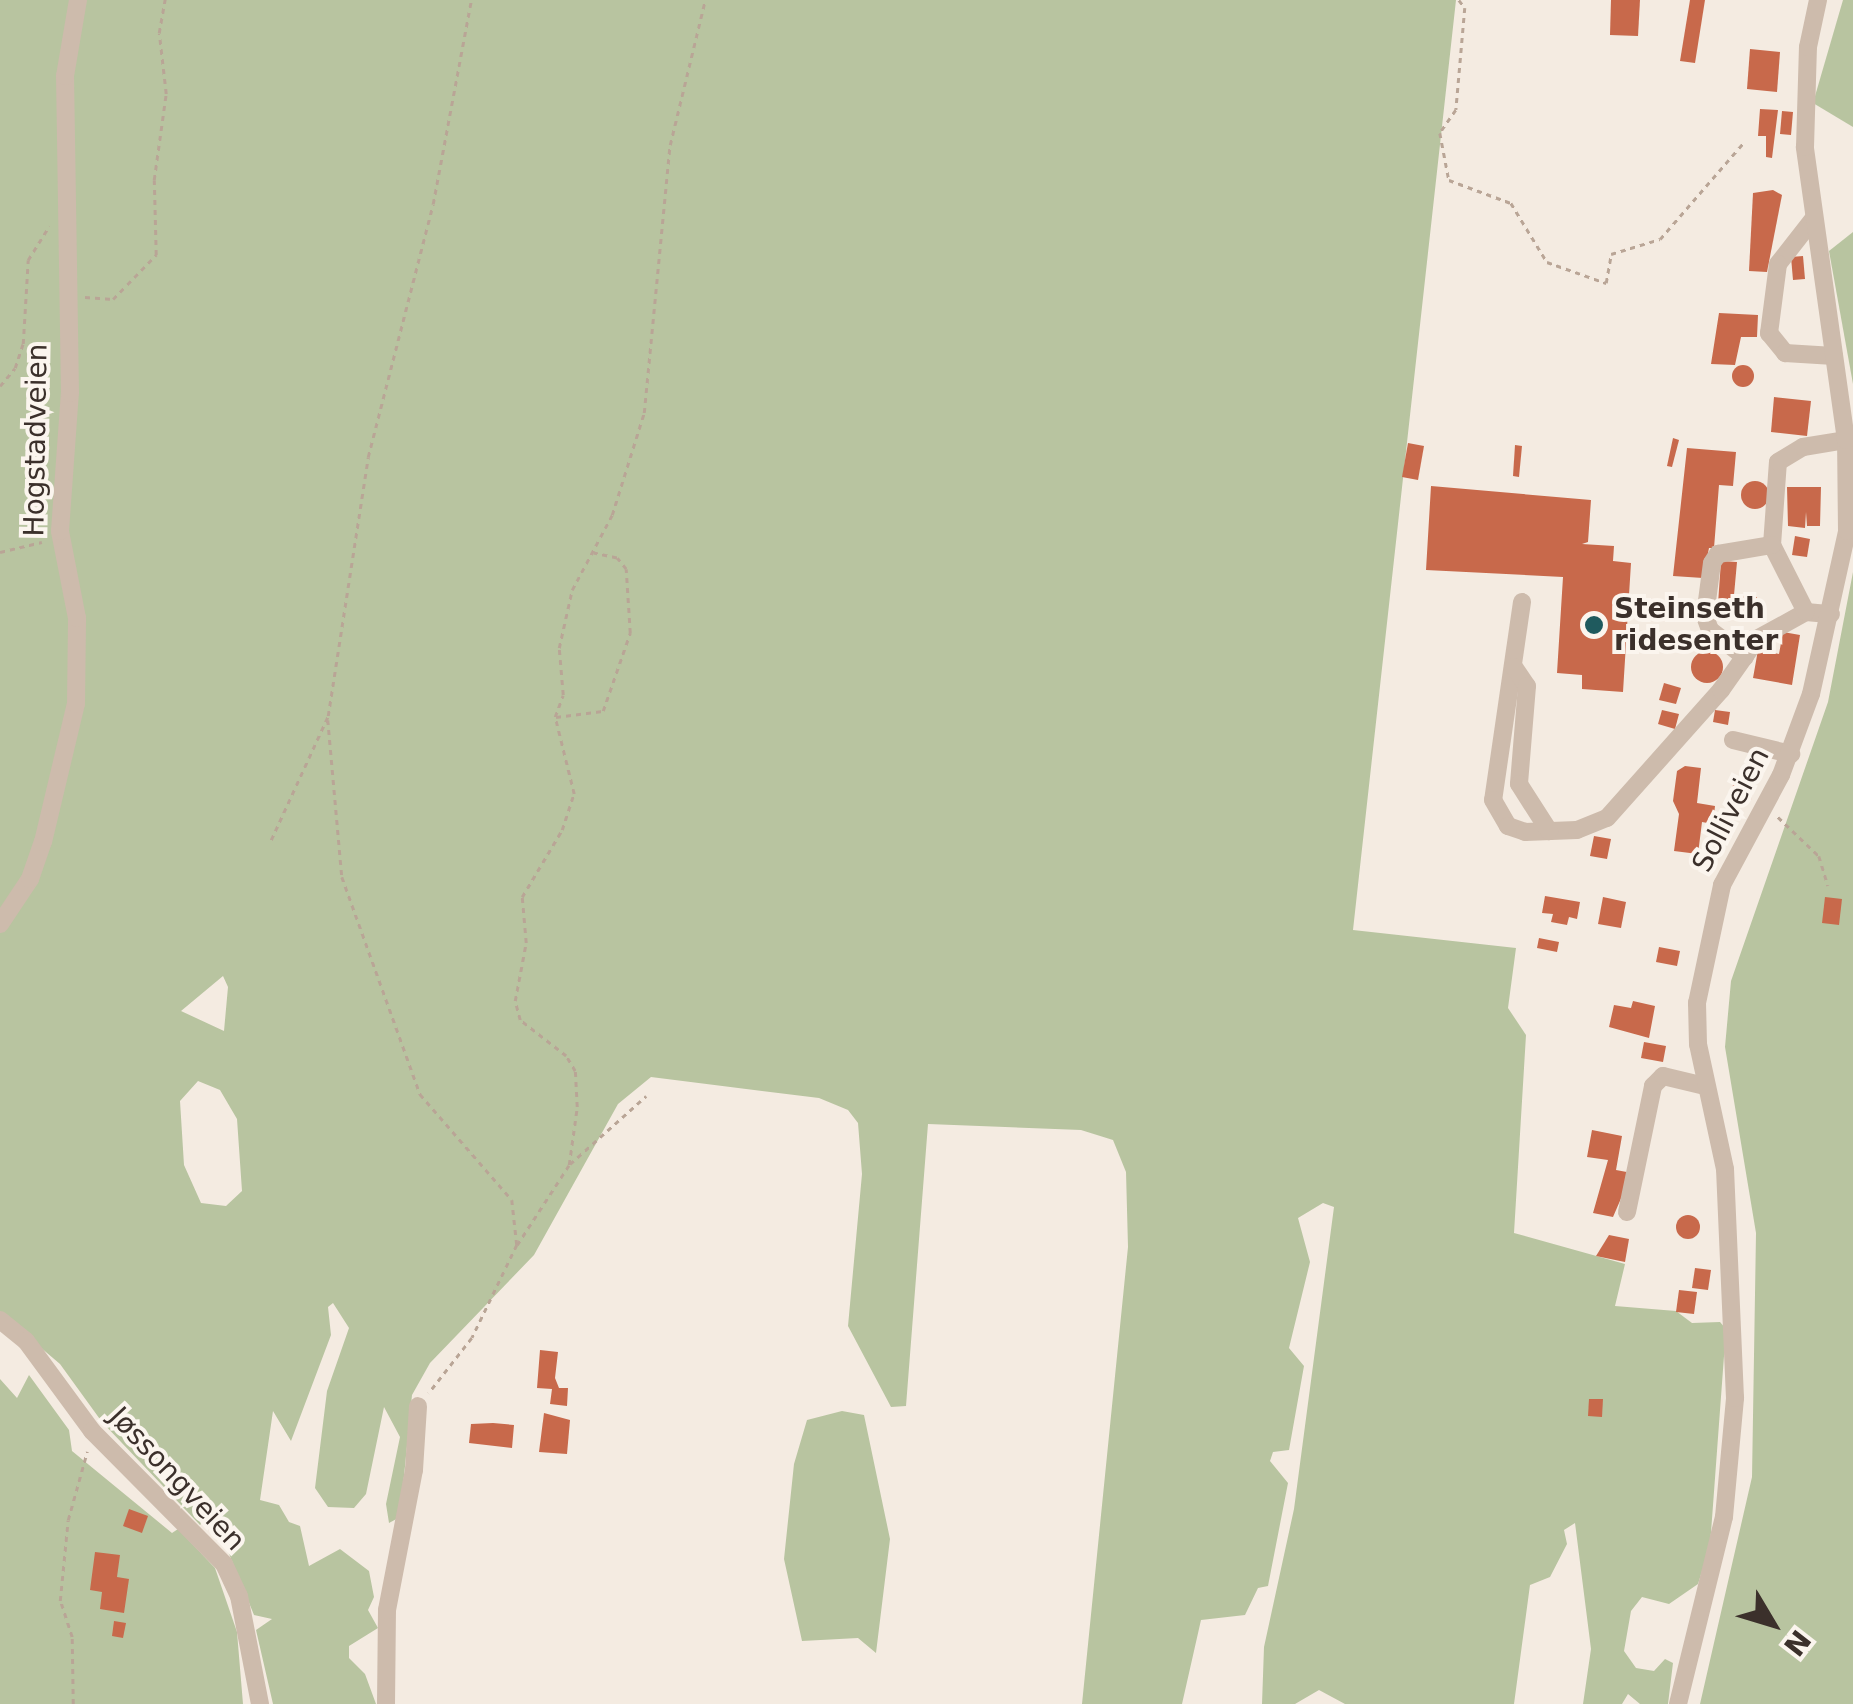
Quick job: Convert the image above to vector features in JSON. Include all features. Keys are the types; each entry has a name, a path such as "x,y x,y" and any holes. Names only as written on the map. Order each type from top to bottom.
{"street":[{"name":"Hogstadveien","path":"0,924 30,879 44,842 76,704 77,618 60,531 70,394 64,295 65,76 78,0"},
{"name":"Solliveien","path":"1678,1704 1733,1458 1730,1228 1705,1086 1697,1003 1706,948 1736,851 1791,754 1831,614 1847,530 1846,440 1814,218 1804,105 1818,0"},
{"path":"1814,218 1778,264 1769,333 1785,353 1834,356"},
{"path":"1806,612 1772,545 1778,462 1802,447 1846,440"},
{"path":"1744,658 1720,640 1705,616 1712,563 1718,554 1772,545"},
{"path":"1522,602 1493,800 1508,826 1549,831 1607,818 1744,658 1780,622 1806,612 1831,614"},
{"path":"1514,667 1527,686 1520,784 1549,831"},
{"path":"1733,740 1791,754"},
{"path":"1628,1212 1657,1079 1705,1086"},
{"name":"Jøssongveien","path":"0,1320 26,1341 92,1431 224,1564 239,1596 260,1704"},
{"path":"386,1704 387,1610 414,1470 418,1406"}],"path":[{"path":"64,295 113,299 156,255 154,180 166,94 159,33 165,0"},
{"path":"471,0 433,204 368,457 328,716 334,825 355,914 420,1094 512,1200 517,1245"},
{"path":"569,1165 575,1071 566,1056 520,1020 515,1001 526,944 522,896 562,830 574,794 555,717 563,695 559,648 572,590 612,515 644,413 670,145 705,0"},
{"path":"1459,0 1465,8 1456,110 1440,134 1449,180 1511,203 1547,262 1606,283 1611,254 1660,240 1744,142"},
{"path":"0,386 16,368 23,344 28,260 64,204"},
{"path":"0,550 34,546 60,531"},
{"path":"555,717 603,712 630,633 626,569 617,558 592,552"},
{"path":"271,840 328,716"},
{"path":"1764,805 1812,846 1828,886"},
{"path":"418,1406 472,1338 517,1245 569,1165 646,1096"},
{"path":"73,1704 72,1638 60,1600 68,1520 92,1431"}],"green space":[{"path":"0,0 1456,0 1353,930 1516,948 1508,1008 1526,1035 1514,1233 1625,1264 1615,1306 1676,1311 1692,1323 1720,1322 1726,1329 1710,1546 1698,1584 1669,1604 1642,1597 1631,1611 1624,1651 1636,1668 1654,1671 1665,1659 1673,1663 1668,1704 1640,1704 1628,1694 1622,1704 1583,1704 1591,1649 1575,1523 1564,1530 1567,1544 1550,1577 1530,1585 1514,1704 1345,1704 1319,1690 1295,1704 1262,1704 1264,1647 1294,1509 1334,1207 1323,1203 1298,1218 1310,1262 1289,1348 1304,1366 1289,1450 1273,1452 1270,1461 1288,1483 1268,1586 1258,1588 1245,1615 1201,1620 1182,1704 1082,1704 1128,1247 1126,1172 1113,1140 1081,1130 928,1124 906,1406 891,1407 848,1326 862,1174 858,1123 848,1110 819,1098 651,1077 618,1104 534,1255 430,1363 412,1395 400,1517 389,1523 386,1504 400,1437 384,1407 366,1494 354,1508 328,1507 315,1488 327,1391 349,1328 333,1303 328,1307 331,1335 291,1441 273,1411 260,1500 279,1505 289,1522 300,1526 309,1566 340,1549 369,1571 374,1597 368,1610 378,1628 349,1646 349,1658 365,1674 376,1704 273,1704 256,1630 272,1619 254,1615 223,1539 204,1521 200,1525 102,1422 60,1364 0,1313","holes":["223,976 228,987 224,1031 181,1011","198,1081 220,1090 237,1119 242,1191 226,1206 201,1203 184,1165 180,1101"]},
{"path":"1843,0 1853,0 1853,127 1813,103"},
{"path":"1853,232 1853,384 1829,251"},
{"path":"1853,572 1853,1704 1700,1704 1752,1477 1756,1233 1725,1047 1731,981 1828,702"},
{"path":"29,1375 69,1430 72,1451 172,1533 178,1529 215,1568 237,1632 243,1704 0,1704 0,1379 17,1398"},
{"path":"842,1411 864,1415 890,1539 876,1653 858,1638 802,1641 784,1559 794,1464 807,1420"}],"building":[{"path":"1611,0 1640,0 1638,36 1610,35"},
{"path":"1690,0 1705,0 1695,63 1680,61"},
{"path":"1750,49 1780,52 1777,92 1747,89"},
{"path":"1760,109 1778,110 1772,158 1766,157 1766,136 1758,136"},
{"path":"1782,111 1793,112 1791,135 1780,134"},
{"path":"1773,190 1782,195 1767,272 1749,271 1753,193"},
{"path":"1803,256 1805,279 1793,280 1791,257"},
{"path":"1719,313 1758,315 1757,337 1741,337 1735,365 1711,364"},
{"path":"1743,365 1754,376 1743,387 1732,376"},
{"path":"1774,397 1811,401 1807,436 1771,432"},
{"path":"1673,438 1679,440 1672,467 1667,466"},
{"path":"1408,443 1424,446 1418,480 1402,477"},
{"path":"1515,445 1522,446 1519,477 1513,476"},
{"path":"1687,448 1736,452 1733,486 1719,485 1714,548 1709,548 1703,578 1673,576"},
{"path":"1755,481 1765,485 1769,495 1765,505 1755,509 1745,505 1741,495 1745,485"},
{"path":"1431,486 1591,500 1588,542 1582,544 1614,546 1613,561 1631,563 1623,692 1582,689 1582,675 1557,673 1563,577 1426,570"},
{"path":"1787,487 1821,487 1820,526 1807,526 1806,512 1805,528 1788,526"},
{"path":"1795,536 1810,539 1807,557 1792,555"},
{"path":"1721,561 1737,562 1734,595 1757,597 1756,620 1717,618"},
{"path":"1783,632 1800,635 1792,685 1753,678 1758,650 1779,654"},
{"path":"1707,651 1718,656 1723,667 1718,678 1707,683 1696,678 1691,667 1696,656"},
{"path":"1664,683 1681,688 1676,704 1659,700"},
{"path":"1662,710 1679,714 1675,729 1658,724"},
{"path":"1715,710 1730,712 1728,725 1713,722"},
{"path":"1685,766 1701,768 1697,803 1715,806 1713,824 1702,822 1698,854 1674,851 1679,814 1673,801 1677,771"},
{"path":"1734,779 1753,781 1751,800 1731,797"},
{"path":"1594,836 1611,839 1607,859 1590,856"},
{"path":"1545,896 1580,902 1577,919 1569,917 1567,925 1551,922 1553,914 1542,913"},
{"path":"1603,897 1626,902 1621,928 1598,924"},
{"path":"1825,897 1842,899 1839,925 1822,923"},
{"path":"1539,938 1559,942 1557,952 1537,948"},
{"path":"1659,947 1680,951 1677,966 1656,962"},
{"path":"1633,1001 1655,1006 1649,1038 1609,1027 1614,1005 1631,1008"},
{"path":"1644,1042 1666,1046 1663,1062 1641,1058"},
{"path":"1592,1130 1622,1136 1616,1170 1632,1173 1613,1217 1593,1213 1608,1160 1587,1157"},
{"path":"1688,1215 1697,1218 1697,1236 1688,1239 1679,1236 1676,1227 1679,1218"},
{"path":"1609,1235 1629,1239 1625,1262 1596,1256"},
{"path":"1695,1268 1711,1270 1708,1290 1692,1288"},
{"path":"1679,1290 1697,1292 1694,1314 1676,1312"},
{"path":"540,1350 558,1352 555,1378 559,1388 568,1388 567,1406 550,1404 552,1389 537,1388"},
{"path":"1589,1399 1603,1399 1602,1417 1588,1416"},
{"path":"544,1413 570,1420 567,1454 539,1452"},
{"path":"471,1424 514,1425 512,1448 469,1443"},
{"path":"129,1509 148,1516 142,1533 123,1526"},
{"path":"95,1552 120,1555 117,1577 129,1579 124,1613 100,1609 102,1592 90,1590"},
{"path":"114,1621 126,1623 123,1638 112,1636"}],"place":[{"name":"Steinseth ridesenter","path":"1594,625"}]}
